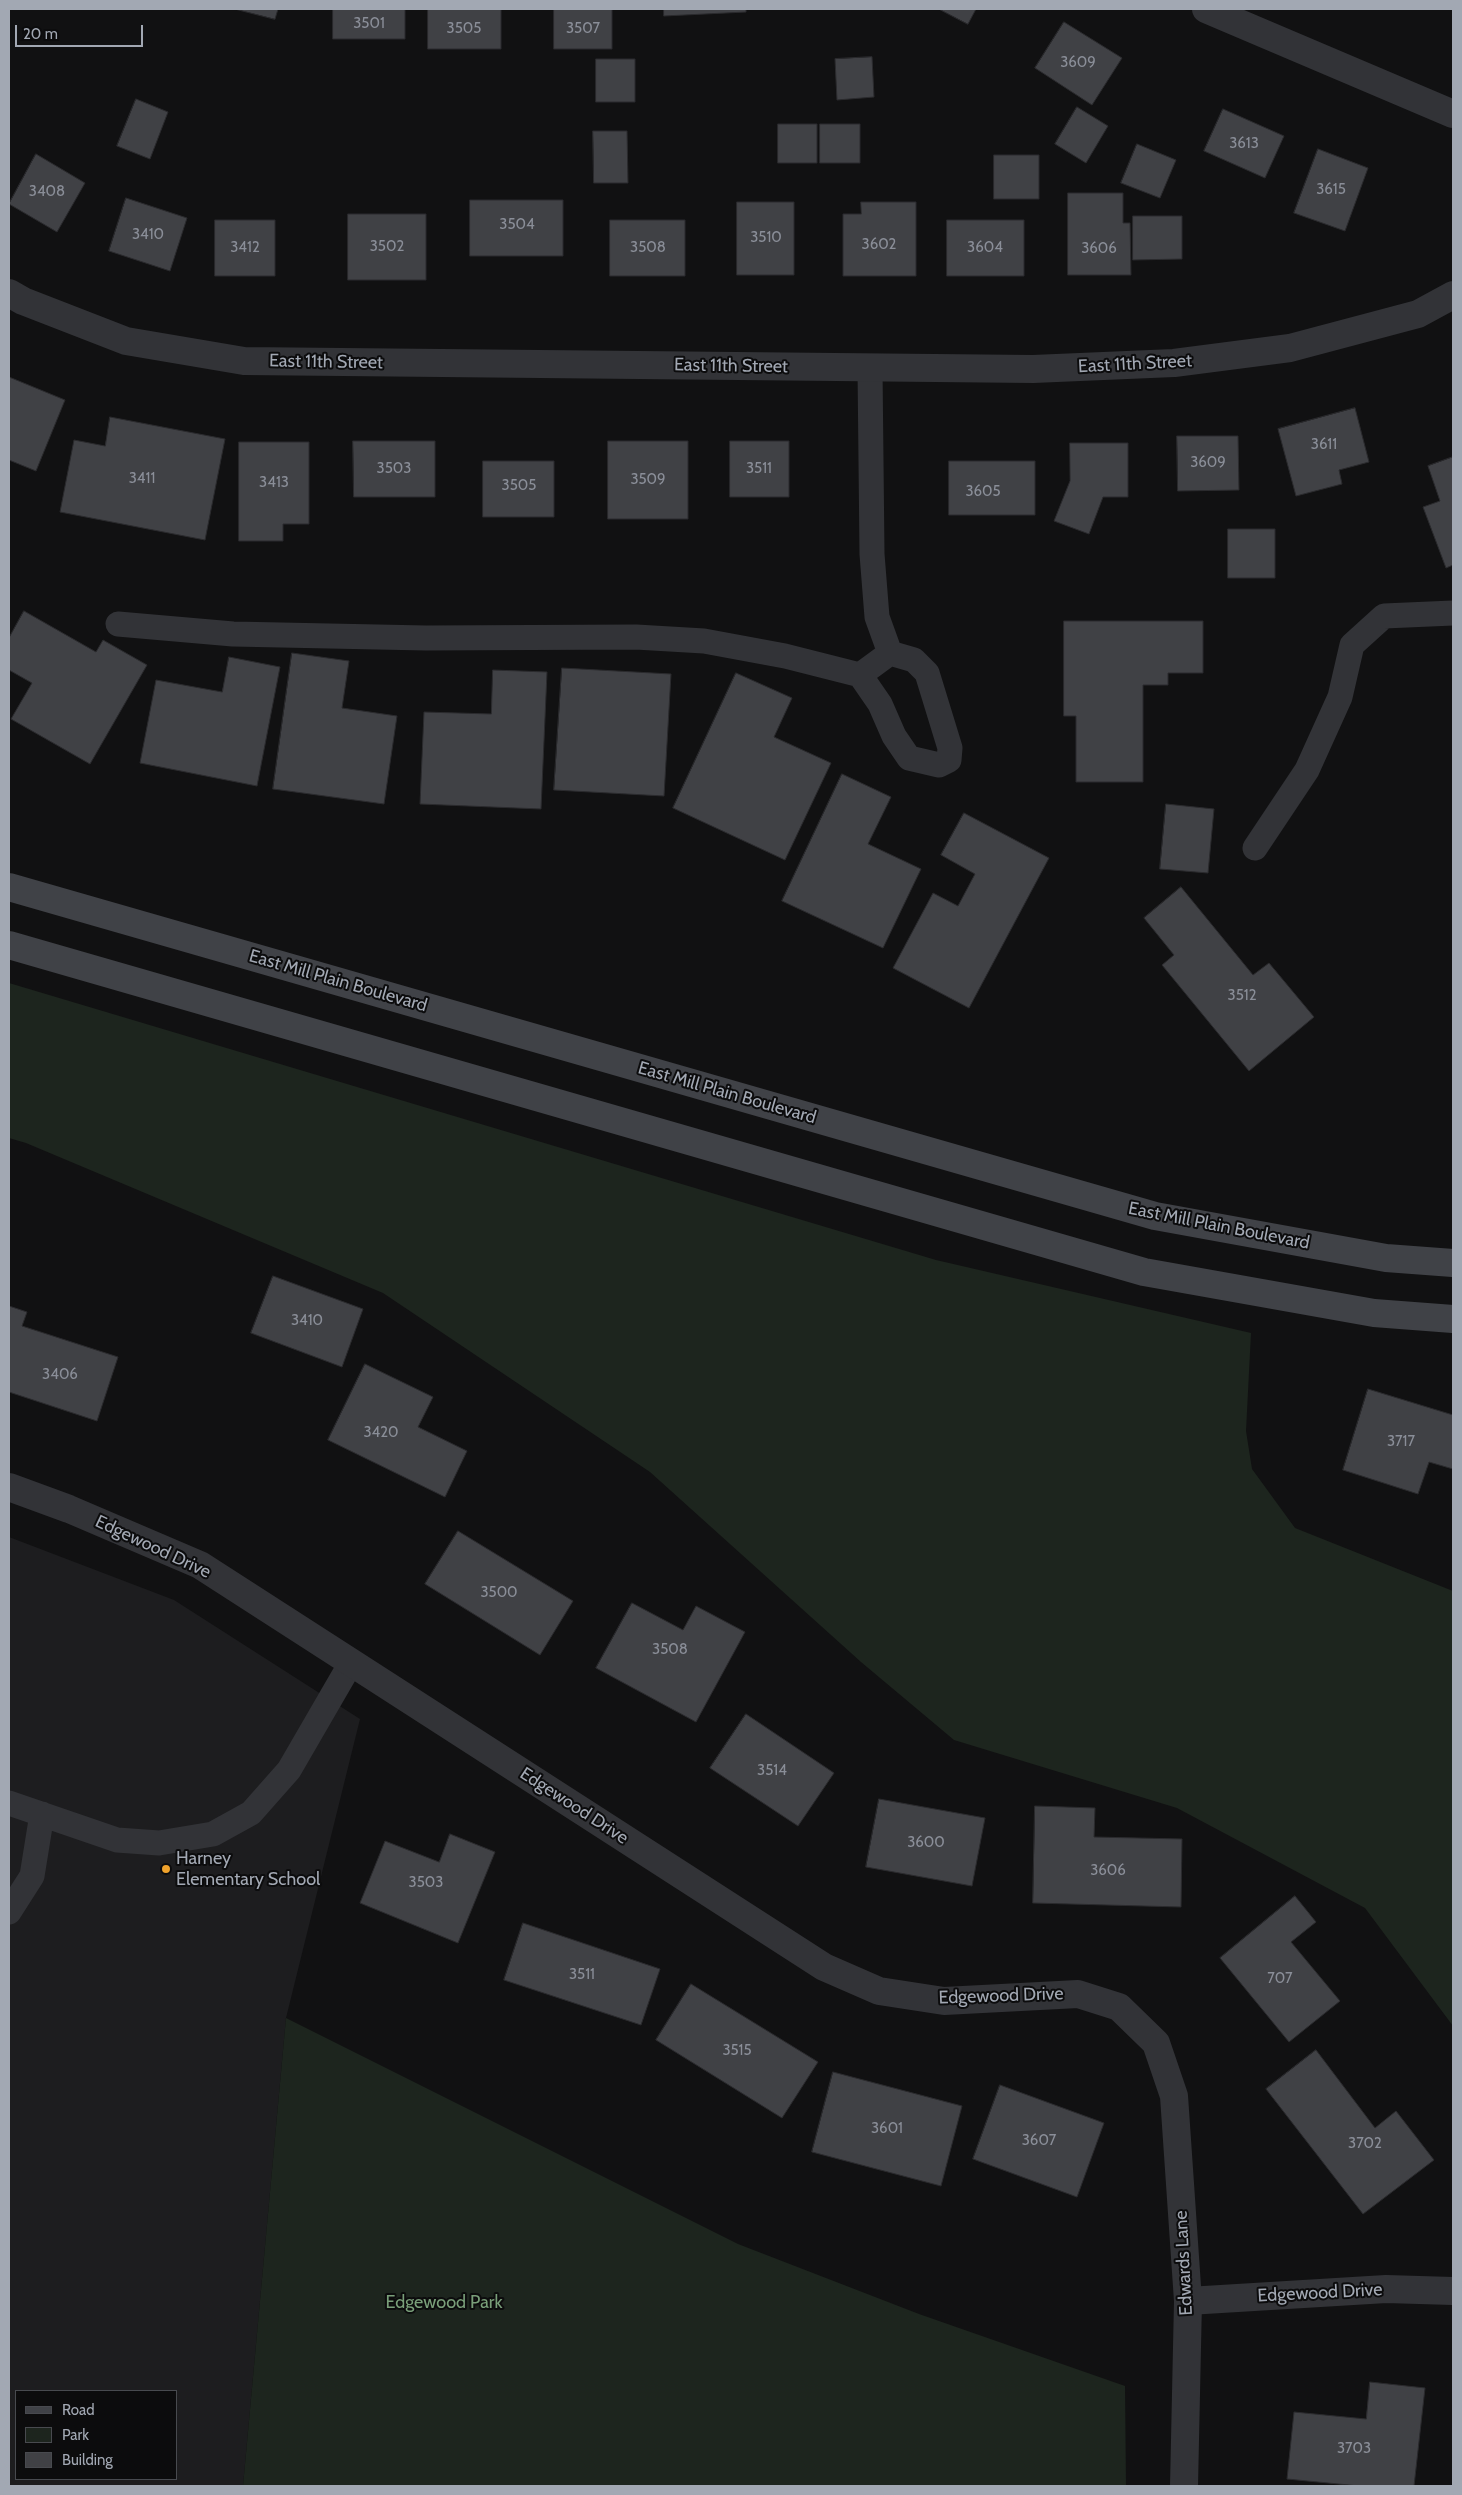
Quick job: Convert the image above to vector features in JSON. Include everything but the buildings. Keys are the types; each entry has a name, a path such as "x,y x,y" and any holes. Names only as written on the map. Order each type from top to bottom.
{"main road":[{"name":"East Mill Plain Boulevard","path":"9,887 1156,1216 1386,1258 1453,1263"},
{"path":"9,945 1144,1272 1374,1313 1453,1320"}],"street":[{"path":"1206,9 1453,114"},
{"name":"East 11th Street","path":"9,293 23,301 126,341 244,361 1033,369 1174,363 1290,348 1418,314 1453,295"},
{"name":"Edgewood Drive","path":"9,1487 69,1509 200,1565 824,1967 879,1991 944,2001 1078,1994 1119,2007 1156,2043"},
{"name":"Edwards Lane","path":"1156,2043 1174,2096 1188,2301 1184,2486"},
{"name":"Edgewood Drive","path":"1188,2301 1386,2288 1453,2291"}],"lane":[{"path":"870,368 872,554 877,617 890,653"},
{"path":"1255,848 1307,770 1340,697 1352,645 1384,616 1453,613"},
{"path":"118,624 233,634 426,638 636,637 704,641 785,656 860,675 880,704 894,736 909,758 939,765 948,760 950,748 927,673 914,660 890,653"},
{"path":"860,675 890,653"},
{"path":"9,1803 117,1840 160,1842 213,1834 251,1813 289,1770 351,1663"},
{"path":"9,1912 32,1876 42,1814"}],"shaded area":[{"name":"Harney Elementary School","path":"9,1537 174,1600 360,1719 286,2018 243,2486 9,2486"}],"green space":[{"path":"9,983 936,1260 1251,1333 1246,1431 1252,1469 1295,1528 1453,1591 1453,2026 1365,1908 1177,1808 954,1740 861,1662 650,1472 383,1293 26,1143 9,1138"},
{"name":"Edgewood Park","path":"286,2018 738,2244 919,2314 1125,2386 1126,2486 243,2486"}],"place":[{"name":"Harney Elementary School","path":"166,1869"}]}
